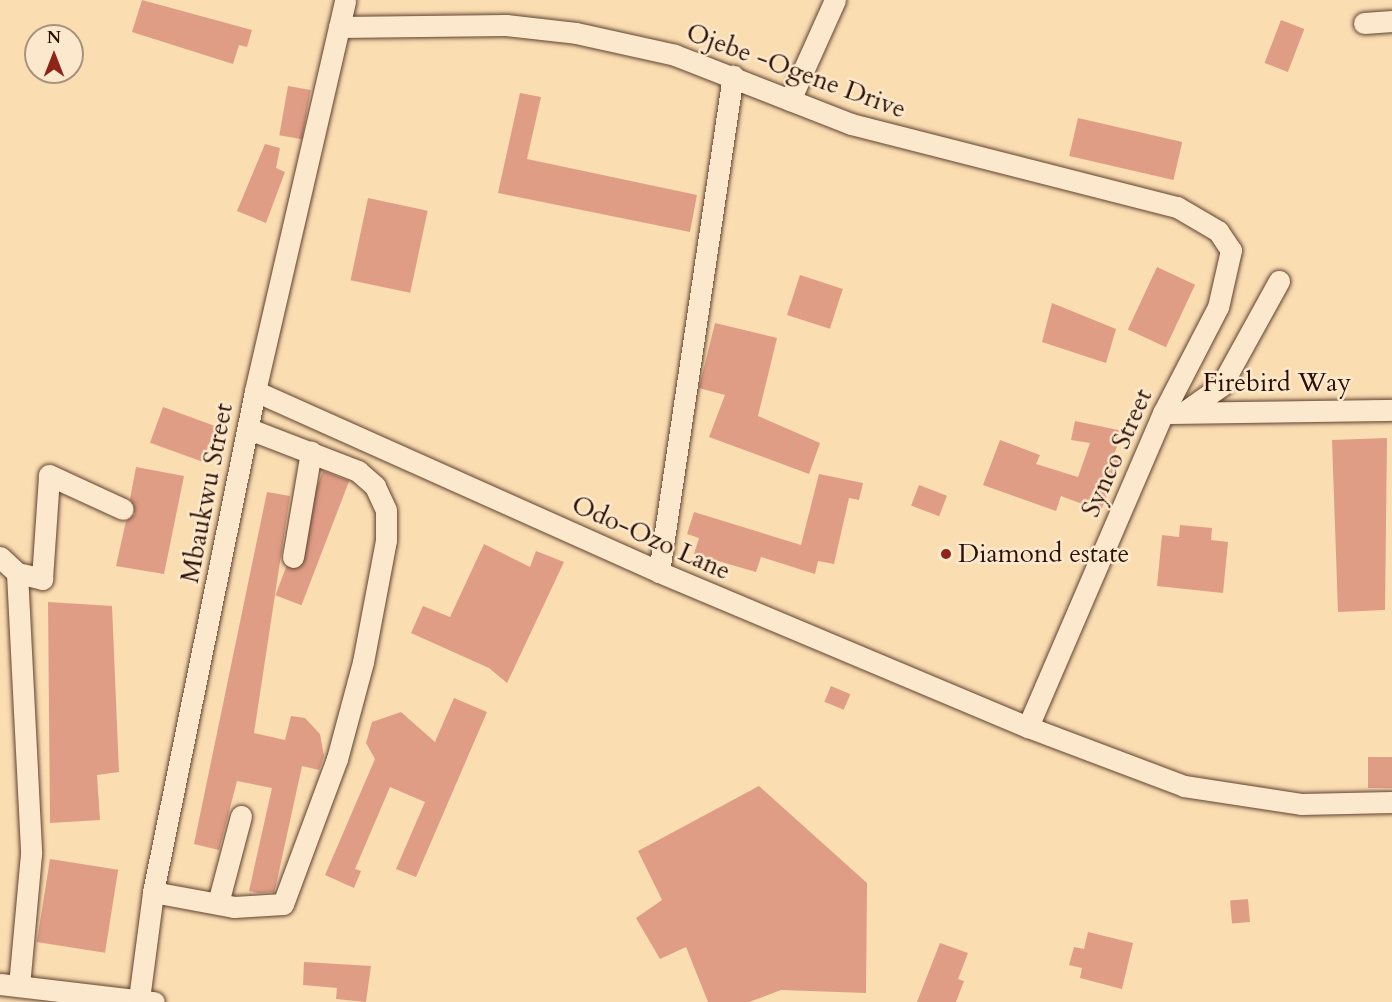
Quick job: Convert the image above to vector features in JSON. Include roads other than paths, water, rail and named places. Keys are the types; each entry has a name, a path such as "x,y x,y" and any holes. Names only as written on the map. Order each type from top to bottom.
{"street":[{"name":"Mbaukwu Street","path":"146,1000 153,892 255,391 345,0"},
{"path":"790,100 835,0"},
{"path":"1364,23 1392,21"},
{"name":"Ojebe -Ogene Drive","path":"339,27 467,22 548,28 675,55 733,75 790,100 878,132 1177,207 1218,231 1231,250 1230,269"},
{"path":"658,572 733,75"},
{"name":"Synco Street","path":"1028,727 1163,412 1218,307 1230,269"},
{"path":"1187,410 1221,386 1233,370 1279,280"},
{"name":"Odo-Ozo Lane","path":"255,391 658,572 1028,727 1184,786 1231,797 1301,804 1392,802"},
{"name":"Firebird Way","path":"1163,412 1392,410"},
{"path":"153,892 218,903 272,908 291,895 363,662 386,540 386,510 375,486 358,471 249,429"},
{"path":"293,558 311,452"},
{"path":"0,556 17,573 42,579 48,475 123,508"},
{"path":"17,573 32,854 10,985 146,1000"},
{"path":"218,903 241,816"}],"place":[{"name":"Diamond estate","path":"946,554"}]}
